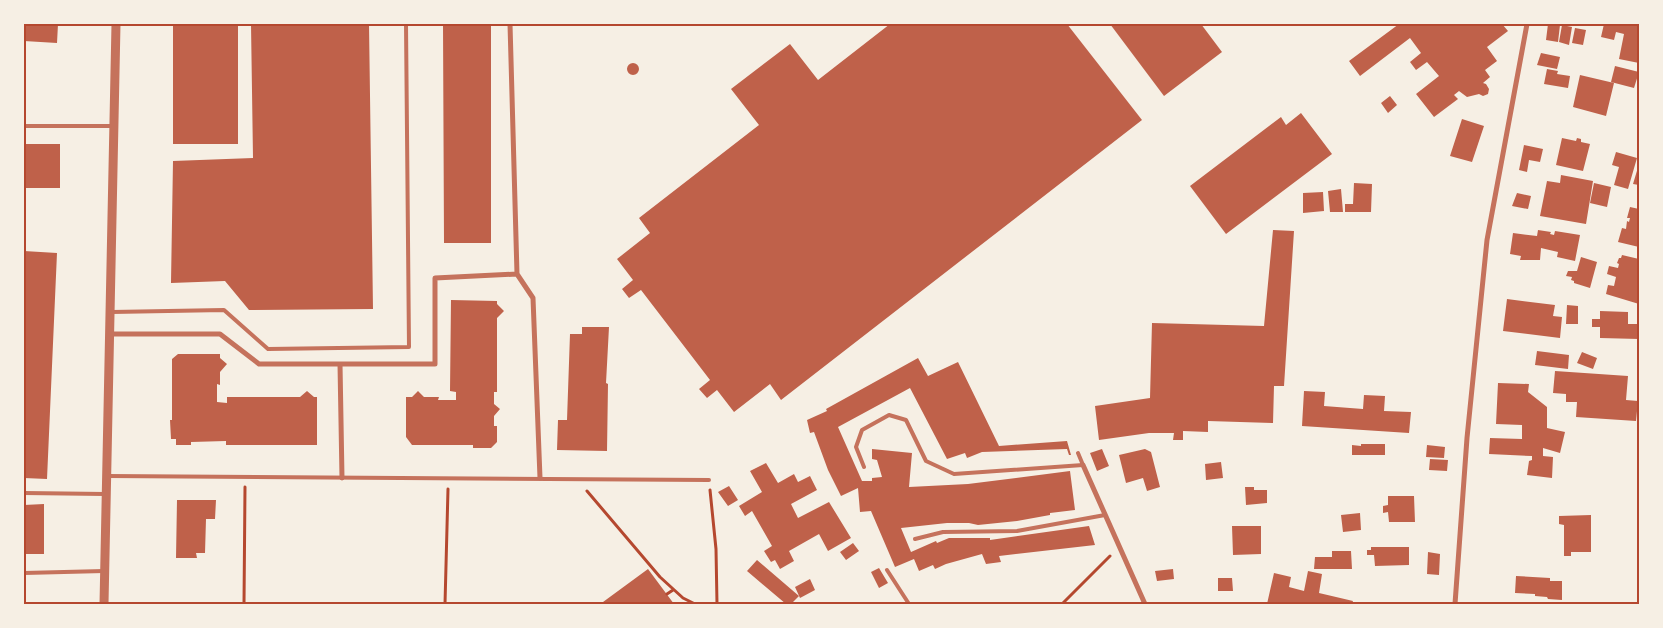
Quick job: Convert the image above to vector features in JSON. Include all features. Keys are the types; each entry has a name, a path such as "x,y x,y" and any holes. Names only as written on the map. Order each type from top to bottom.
{"street":[{"path":"104,604 116,24"},
{"path":"510,24 517,274 533,298 540,478"},
{"path":"1455,604 1467,438 1487,240 1527,24"},
{"path":"109,334 220,334 259,364 435,364 435,278 517,274"},
{"path":"340,364 342,478"},
{"path":"1083,466 1145,604"}],"lane":[{"path":"110,312 224,310 268,349 409,347 406,24"},
{"path":"24,126 113,126"},
{"path":"864,467 856,447 862,430 889,414 906,420 926,461 954,474 1083,466 1078,453"},
{"path":"106,476 710,480"},
{"path":"24,494 105,494"},
{"path":"915,539 943,532 1017,531 1106,514"},
{"path":"887,570 909,604"},
{"path":"24,573 104,571"}],"path":[{"path":"244,604 245,477"},
{"path":"445,604 448,478"},
{"path":"576,479 673,590 695,604"},
{"path":"710,480 716,549 717,604"},
{"path":"1062,604 1119,547"},
{"path":"666,594 673,590"}],"building":[{"path":"24,24 58,24 57,43 24,41"},
{"path":"173,24 238,24 238,144 173,144"},
{"path":"251,24 369,24 373,309 249,310 225,281 171,283 173,161 253,158"},
{"path":"443,24 491,24 491,243 444,243"},
{"path":"890,24 1067,24 1142,120 781,400 770,384 734,412 717,390 707,398 699,389 710,380 641,290 629,298 622,289 633,280 617,259 650,233 639,218 759,125 731,89 790,44 818,80"},
{"path":"1110,24 1201,24 1222,52 1164,96"},
{"path":"1399,24 1502,24 1508,31 1487,47 1497,61 1485,70 1490,77 1483,83 1489,89 1488,94 1467,97 1459,91 1454,95 1458,99 1434,117 1416,94 1439,76 1427,62 1416,70 1410,62 1421,53 1410,38 1360,76 1349,61"},
{"path":"1548,24 1560,25 1558,42 1546,40"},
{"path":"1604,24 1639,24 1639,63 1619,59 1624,34 1616,32 1614,40 1601,37"},
{"path":"1562,25 1572,27 1569,45 1559,42"},
{"path":"1575,28 1586,30 1583,45 1572,43"},
{"path":"1541,53 1560,57 1557,69 1537,65"},
{"path":"633,63 639,69 633,75 627,69"},
{"path":"1615,66 1639,72 1634,88 1611,82"},
{"path":"1547,69 1558,71 1557,74 1570,76 1568,88 1544,84"},
{"path":"1580,75 1614,83 1606,116 1573,107"},
{"path":"1390,96 1397,105 1388,113 1381,103"},
{"path":"1301,113 1332,154 1226,234 1190,186 1281,117 1286,125"},
{"path":"1462,119 1484,126 1472,162 1450,156"},
{"path":"1562,138 1576,141 1577,138 1581,139 1581,142 1590,144 1583,171 1556,165"},
{"path":"24,144 60,144 60,188 24,188"},
{"path":"1524,145 1543,149 1540,162 1529,160 1527,172 1519,170"},
{"path":"1616,152 1637,158 1628,189 1614,185 1619,167 1612,165"},
{"path":"1639,164 1639,185 1633,184"},
{"path":"1561,175 1593,181 1586,224 1540,216 1547,181 1560,183"},
{"path":"1354,183 1372,184 1371,212 1345,212 1345,204 1353,204"},
{"path":"1594,183 1611,187 1607,207 1590,203"},
{"path":"1341,189 1343,212 1330,212 1328,191"},
{"path":"1323,192 1324,211 1303,213 1303,193"},
{"path":"1517,193 1531,196 1528,209 1512,206"},
{"path":"1630,207 1639,209 1639,247 1618,242 1622,228 1626,229 1627,221 1629,222 1630,218 1627,218"},
{"path":"1273,230 1294,231 1284,386 1274,386 1273,423 1208,421 1208,432 1183,431 1183,440 1173,440 1174,433 1149,433 1099,440 1095,406 1150,398 1152,323 1264,326"},
{"path":"1538,230 1551,232 1550,234 1554,235 1555,231 1580,235 1575,261 1557,257 1558,252 1541,248 1540,260 1520,260 1521,256 1510,254 1513,233 1537,236"},
{"path":"24,251 57,253 47,479 24,478"},
{"path":"1622,255 1639,259 1639,304 1606,294 1608,285 1614,286 1616,277 1607,274 1609,266 1618,268 1619,264 1617,263"},
{"path":"1581,257 1597,262 1590,288 1574,283 1571,280 1572,277 1566,276 1568,271 1577,271"},
{"path":"1507,299 1555,305 1553,316 1562,317 1560,338 1503,331"},
{"path":"451,300 497,301 497,304 504,311 497,318 497,392 494,392 494,404 500,409 494,416 494,426 497,426 497,442 491,448 473,448 473,445 412,445 406,437 406,397 412,397 418,391 424,397 439,397 438,400 456,400 456,392 450,391"},
{"path":"1567,305 1578,306 1578,324 1566,324"},
{"path":"1600,311 1628,312 1628,324 1639,324 1639,339 1600,338 1600,327 1592,327 1592,319 1600,319"},
{"path":"582,327 609,327 606,383 608,384 607,451 557,450 558,420 567,420 570,334 582,334"},
{"path":"1537,351 1569,355 1568,369 1535,365"},
{"path":"1582,352 1597,358 1593,369 1577,363"},
{"path":"178,354 220,354 220,358 227,364 220,372 220,385 217,384 217,402 227,403 227,397 300,397 307,391 314,397 317,397 317,445 226,445 226,441 191,442 191,445 176,445 176,439 171,439 170,420 172,420 172,359"},
{"path":"918,358 928,376 958,362 999,446 1067,441 1071,455 1069,455 1067,449 982,452 967,458 965,453 947,459 910,388 838,427 862,481 872,481 872,478 882,477 877,460 872,459 872,449 912,453 909,487 968,484 1070,471 1075,510 1050,513 1050,515 1017,521 978,525 947,523 901,528 911,552 936,541 937,543 949,538 990,538 990,540 1089,526 1095,545 999,556 1001,562 986,564 982,554 935,569 933,565 919,571 914,559 895,567 871,511 860,512 858,488 841,496 828,470 814,432 810,433 807,420 827,411 826,409"},
{"path":"1555,371 1628,376 1626,400 1638,401 1636,421 1576,417 1577,402 1566,402 1566,394 1553,393"},
{"path":"1498,383 1529,384 1528,392 1547,407 1547,428 1565,432 1560,453 1543,448 1543,456 1553,457 1552,478 1527,475 1529,461 1532,460 1532,456 1489,454 1490,438 1522,439 1522,425 1496,424"},
{"path":"1304,391 1325,392 1324,406 1363,409 1364,395 1385,396 1384,411 1411,412 1409,433 1302,426"},
{"path":"1361,444 1385,444 1385,455 1352,455 1352,445 1361,446"},
{"path":"1427,445 1445,447 1444,458 1426,457"},
{"path":"1102,449 1109,466 1097,471 1090,453"},
{"path":"1145,449 1151,452 1160,487 1147,491 1143,478 1126,483 1119,455"},
{"path":"1430,459 1448,460 1447,471 1429,470"},
{"path":"1221,462 1223,478 1206,480 1205,464"},
{"path":"766,463 778,483 794,474 798,482 810,476 817,490 791,504 798,518 829,502 851,538 828,551 819,534 789,551 794,561 780,569 775,560 771,562 764,551 772,546 752,511 745,516 739,506 762,492 750,471"},
{"path":"729,486 738,500 728,506 718,492"},
{"path":"1245,487 1254,487 1254,490 1267,490 1267,503 1246,505"},
{"path":"1388,496 1414,496 1415,522 1389,522 1388,512 1383,513 1383,506 1388,505"},
{"path":"177,500 216,500 215,519 206,519 205,553 196,553 197,558 176,558"},
{"path":"44,504 44,554 24,554 24,505"},
{"path":"1360,513 1361,530 1343,532 1341,515"},
{"path":"1591,515 1591,552 1571,552 1571,556 1564,556 1564,525 1559,524 1559,516"},
{"path":"1232,526 1261,526 1261,554 1233,555"},
{"path":"853,543 859,551 846,560 840,552"},
{"path":"1371,547 1409,547 1409,565 1375,566 1374,555 1367,555 1367,550 1371,550"},
{"path":"1332,551 1351,551 1352,569 1314,569 1315,557 1332,557"},
{"path":"1428,552 1440,554 1439,575 1427,574"},
{"path":"757,560 799,596 791,604 786,604 747,571"},
{"path":"879,568 888,583 879,588 871,572"},
{"path":"648,569 674,604 604,604 603,602"},
{"path":"1173,569 1174,579 1157,581 1155,571"},
{"path":"1308,571 1322,574 1319,593 1353,601 1352,604 1267,604 1274,573 1291,577 1289,587 1304,591"},
{"path":"1516,576 1550,578 1550,581 1562,581 1562,600 1548,599 1547,597 1535,596 1535,594 1515,593"},
{"path":"1218,578 1232,578 1233,591 1218,591"},
{"path":"810,579 815,590 800,598 795,587"}]}
